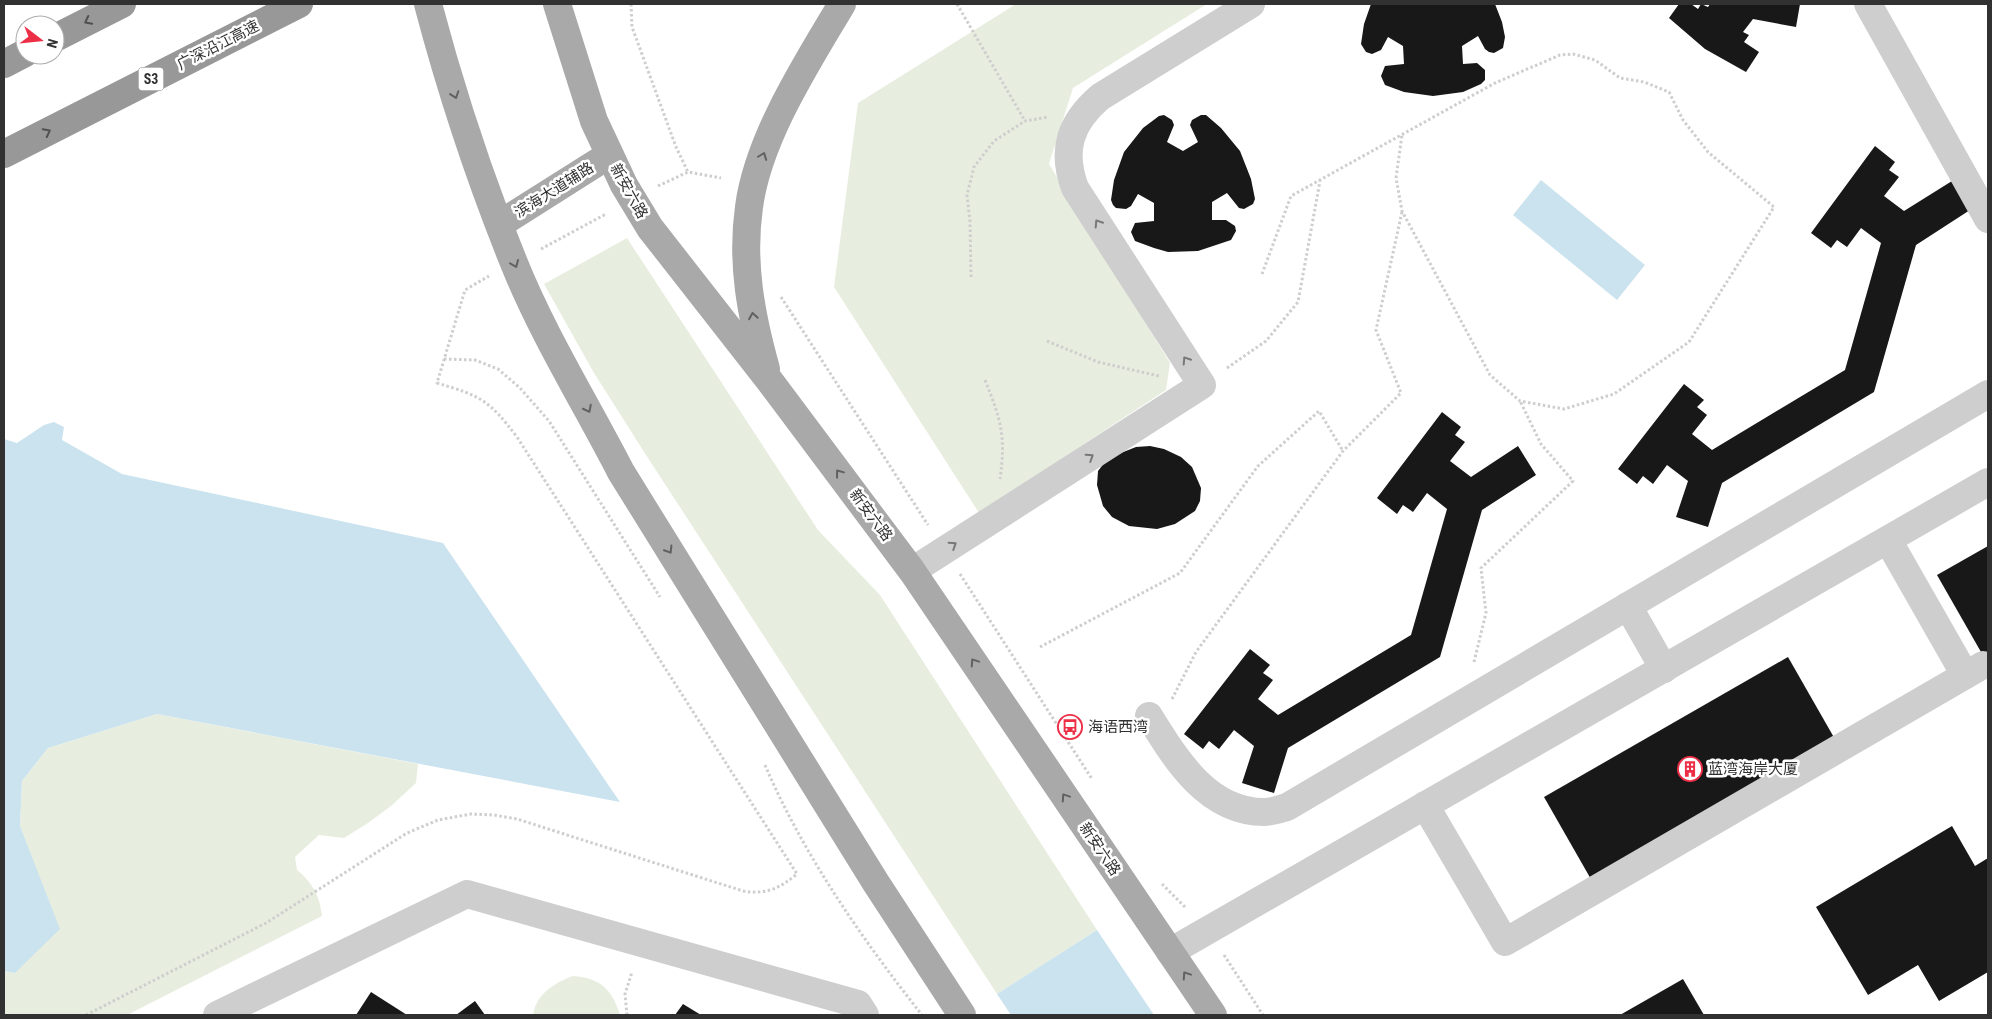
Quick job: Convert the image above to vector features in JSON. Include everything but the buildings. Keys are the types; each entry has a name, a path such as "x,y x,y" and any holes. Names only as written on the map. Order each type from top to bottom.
{"highway":[{"path":"65,33 122,4"},
{"name":"广深沿江高速","path":"4,154 299,4"}],"main road":[{"path":"428,4 439,48 500,224 504,269 555,351 621,472 876,884 962,1015"},
{"name":"新安六路","path":"558,4 594,121 609,155 650,228 769,380 912,571 1213,1015"},
{"path":"769,380 754,325 748,287 746,248 749,206 758,171 788,97 842,4"},
{"name":"滨海大道辅路","path":"500,224 609,155"}],"street":[{"path":"912,571 1202,386 1075,188 1068,168 1069,150 1073,130 1083,111 1100,97 1251,4"},
{"path":"1868,4 1988,219"},
{"path":"1161,711 1177,760 1190,776 1219,799 1237,807 1264,812 1287,807 1988,394"},
{"path":"1170,952 1988,482"},
{"path":"1425,805 1505,942 1974,670 1888,540"},
{"path":"1628,606 1664,669"},
{"path":"217,1015 467,894 858,1004 865,1015"}],"path":[{"path":"631,4 632,27 676,147 688,172"},
{"path":"957,4 1025,121"},
{"path":"1262,274 1291,196 1495,83 1540,62 1560,55 1573,54 1595,60 1620,78 1644,82 1669,92 1683,120 1708,152 1774,207 1689,342 1614,394 1564,409 1520,401"},
{"path":"971,277 970,222 967,195 974,167 994,142 1025,121 1083,111"},
{"path":"1402,135 1396,178 1402,211 1490,376 1520,401 1541,444 1573,481 1481,568 1486,613 1473,666"},
{"path":"721,178 688,172 668,180 465,290 437,383 479,397 497,410 517,437 797,874"},
{"path":"1048,341 1098,362 1202,386 1266,341 1298,302 1320,180"},
{"path":"1161,711 1172,698 1196,652 1343,451 1402,393 1376,330 1402,211"},
{"path":"778,292 1095,784"},
{"path":"444,359 475,360 498,369 520,388 549,421 661,598"},
{"path":"985,380 998,412 1004,446 997,516"},
{"path":"1040,647 1180,573 1258,466 1319,411 1343,451"},
{"path":"762,757 784,808 872,952 922,1015"},
{"path":"1161,883 1208,930 1264,1015"},
{"path":"627,1015 626,994 640,944"}],"green space":[{"path":"1016,4 1207,4 1073,88 1049,164 1170,363 1166,390 979,513 834,287 858,103"},
{"path":"627,238 818,530 880,595 1097,930 997,994 646,455 594,373 544,284"},
{"path":"157,714 418,764 416,783 391,806 344,838 319,835 295,857 297,870 307,879 317,896 322,916 127,1015 4,1015 4,971 15,973 33,864 20,826 22,781 48,748"},
{"path":"573,976 591,979 604,986 613,998 620,1015 533,1015 538,1001 547,990"}],"water":[{"path":"1541,180 1645,265 1617,300 1513,215"},
{"path":"54,422 64,427 62,440 122,474 443,543 620,802 157,714 48,748 22,781 20,826 60,929 15,973 4,971 4,439 17,443 44,425"},
{"path":"1097,930 1154,1015 1011,1015 997,994"}],"place":[{"name":"海语西湾","path":"1070,727"},
{"name":"蓝湾海岸大厦","path":"1690,769"}]}
